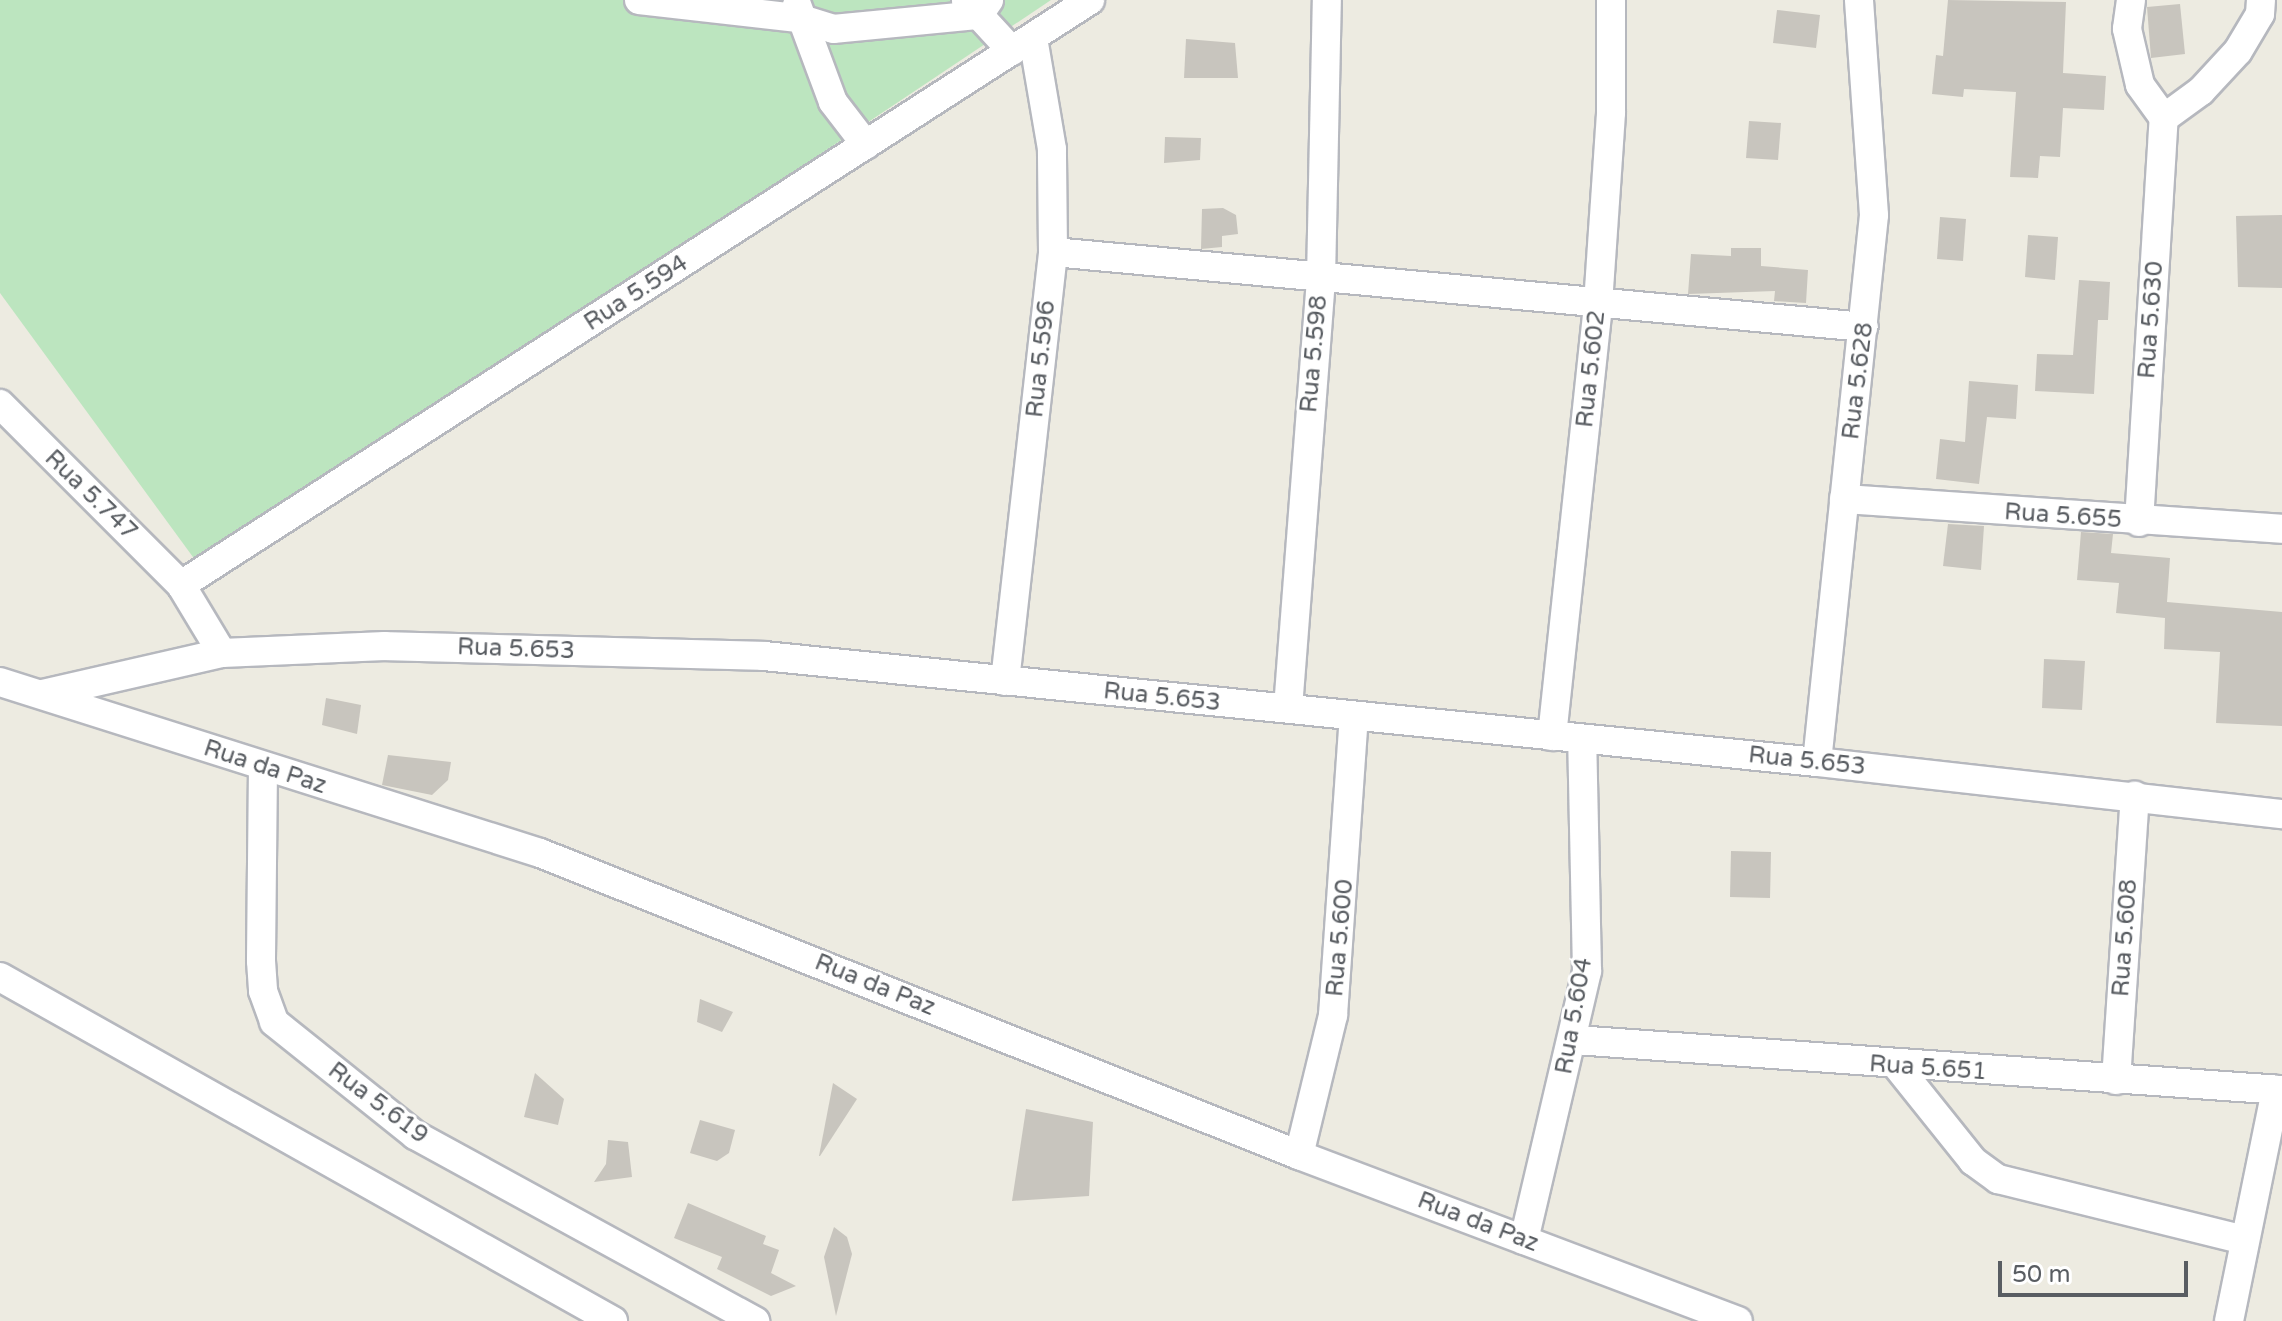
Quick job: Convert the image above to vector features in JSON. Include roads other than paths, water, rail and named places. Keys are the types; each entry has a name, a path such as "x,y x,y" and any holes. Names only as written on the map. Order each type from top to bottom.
{"street":[{"path":"639,0 797,9 833,29 978,5 1023,45"},
{"name":"Rua 5.594","path":"181,585 1090,0"},
{"name":"Rua 5.598","path":"1288,708 1321,279 1327,0"},
{"name":"Rua 5.602","path":"1552,736 1598,304 1611,0"},
{"name":"Rua 5.628","path":"1817,762 1874,215 1859,0"},
{"path":"2131,0 2127,29 2140,85 2164,118 2201,91 2238,51 2260,14 2261,0"},
{"path":"797,9 833,102 866,145"},
{"name":"Rua 5.596","path":"1005,681 1053,252 1052,149 1023,45"},
{"name":"Rua 5.630","path":"2139,522 2164,118"},
{"path":"1053,252 1864,327"},
{"name":"Rua 5.747","path":"0,404 181,585 222,653"},
{"name":"Rua 5.655","path":"1844,499 2139,522 2282,529"},
{"name":"Rua 5.653","path":"43,694 222,653 385,646 764,656 1817,762 2282,814"},
{"name":"Rua da Paz","path":"0,682 540,853 1299,1155 1738,1321"},
{"name":"Rua 5.600","path":"1299,1155 1333,1015 1354,717"},
{"name":"Rua 5.604","path":"1524,1240 1575,1040 1587,971 1582,739"},
{"name":"Rua 5.619","path":"263,767 261,961 263,991 274,1022 415,1135 755,1321"},
{"name":"Rua 5.608","path":"2116,1080 2135,796"},
{"path":"0,977 613,1321"},
{"name":"Rua 5.651","path":"1575,1040 1897,1066 2279,1090"},
{"path":"1897,1066 1973,1161 1998,1179 2245,1240"},
{"path":"2229,1321 2279,1090"}]}
